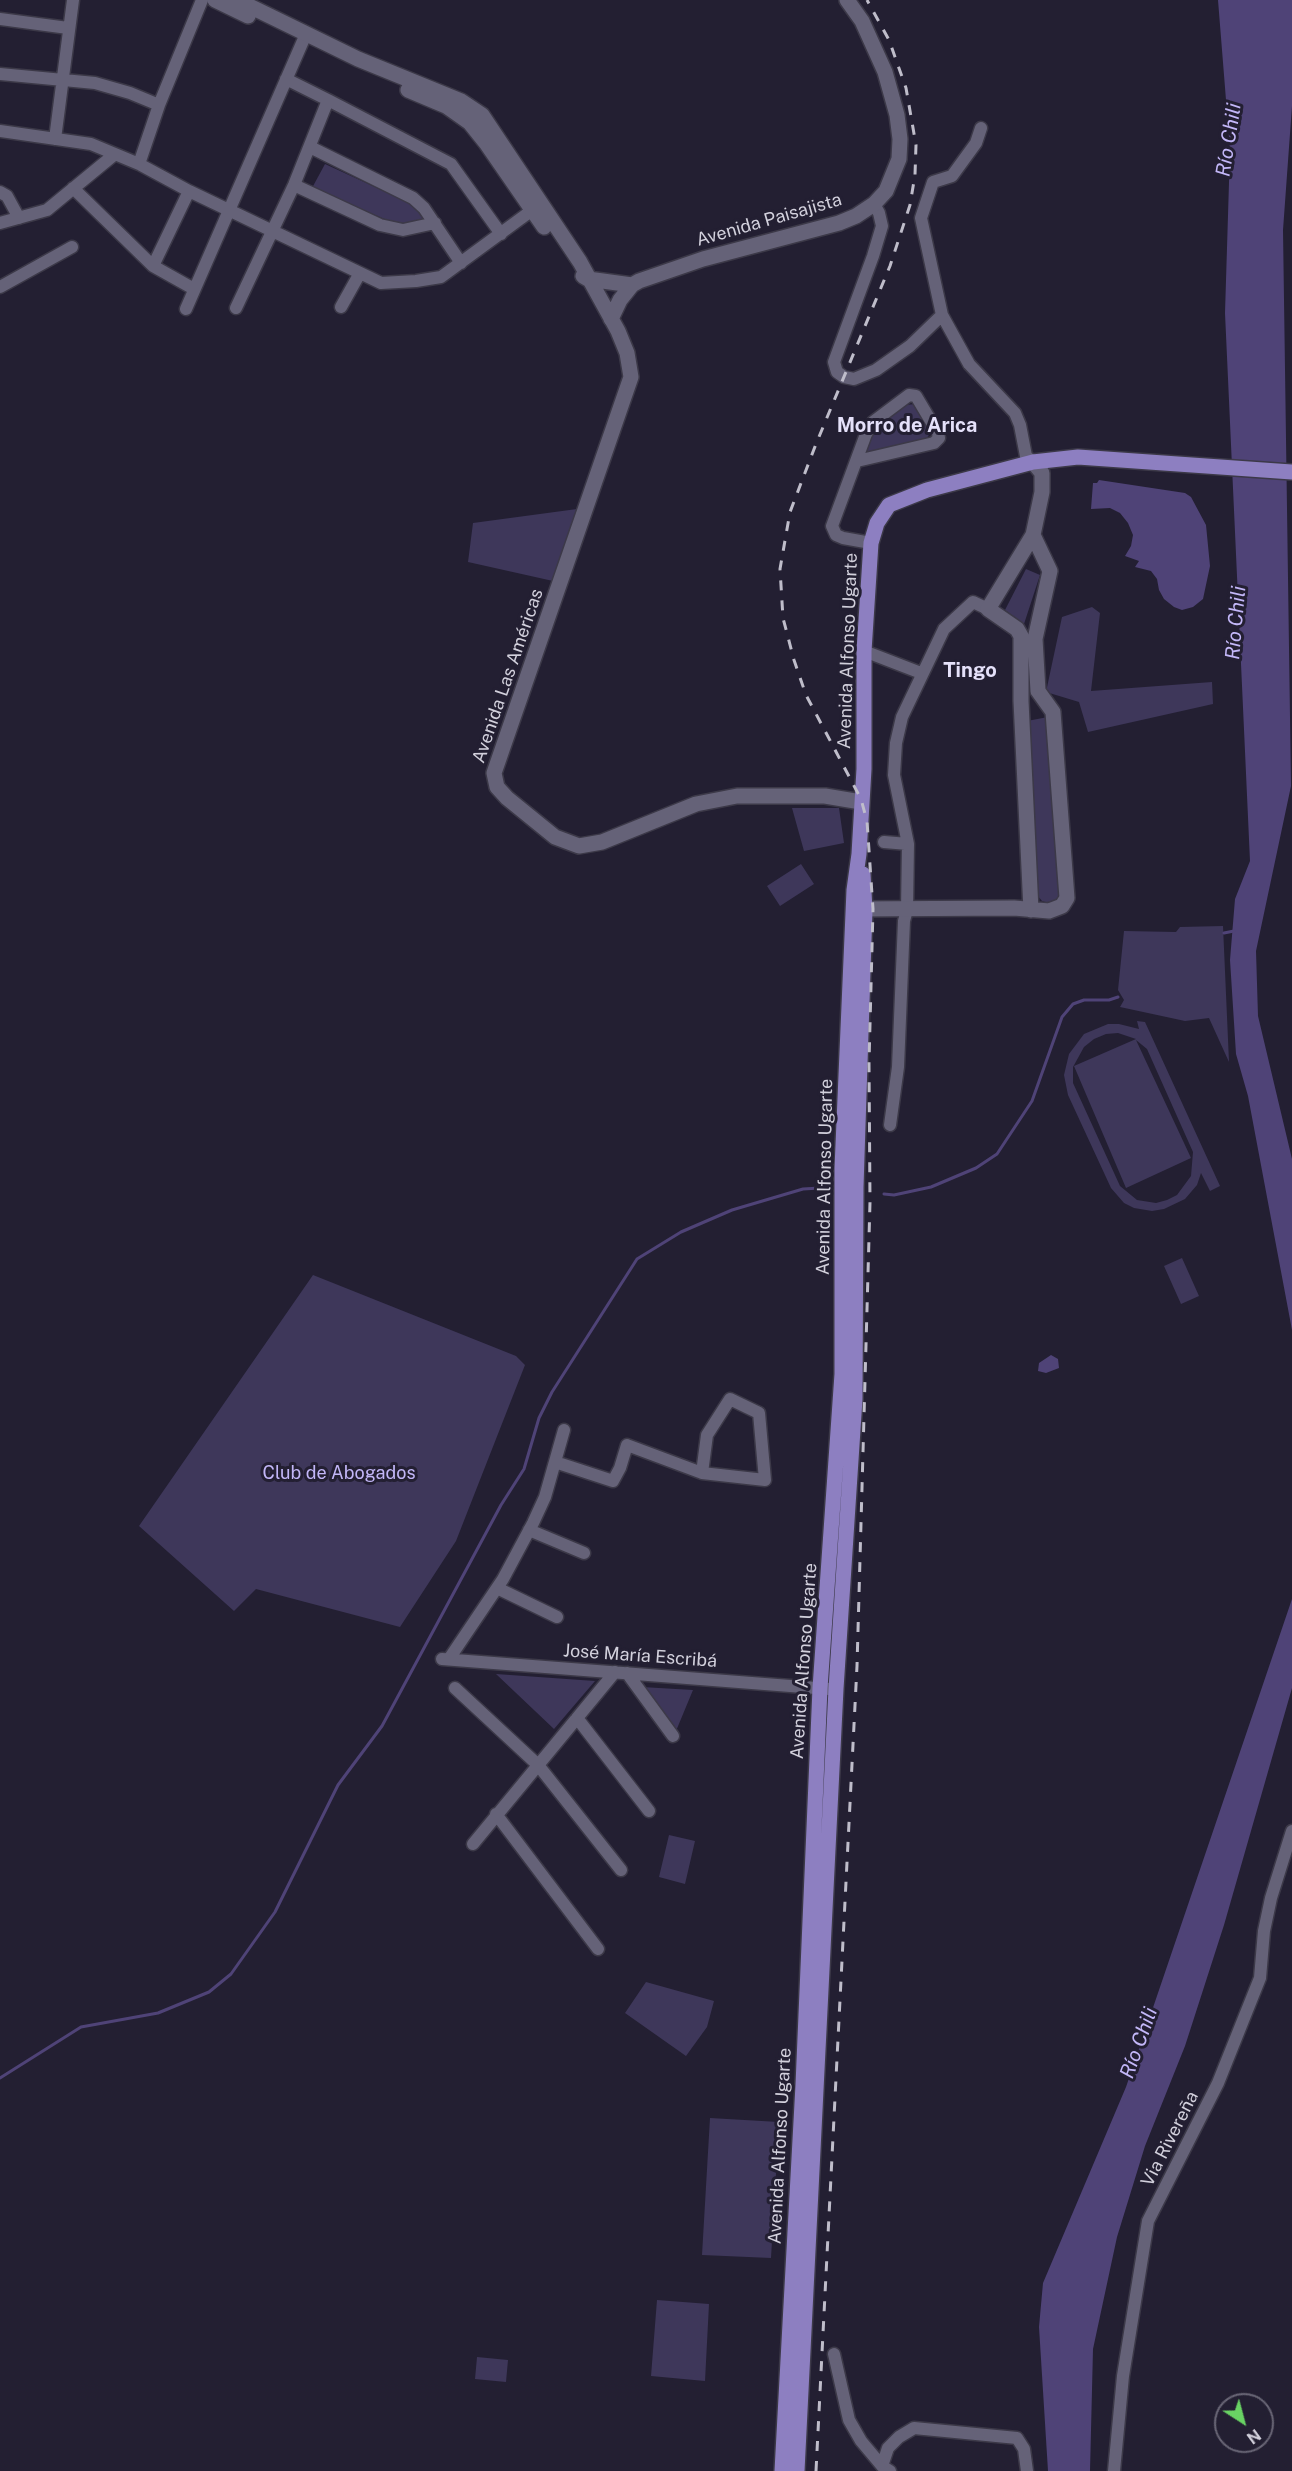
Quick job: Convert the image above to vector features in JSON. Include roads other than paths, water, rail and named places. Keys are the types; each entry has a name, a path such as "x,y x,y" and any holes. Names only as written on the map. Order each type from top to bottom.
{"main road":[{"name":"Avenida Paisajista","path":"632,285 649,276 703,259 839,223 856,216 874,204 886,191 899,159 900,139 897,115 885,72 862,21 847,0"},
{"name":"Avenida Las Américas","path":"225,1 304,37 461,100 482,115 580,262 627,353 631,377 494,773 498,787 507,798 555,837 579,846 602,842 696,804 737,796 825,796 861,802"},
{"name":"Avenida Las Américas","path":"304,37 354,66 446,106 470,123 573,270 588,279"},
{"path":"588,279 632,285"},
{"path":"611,319 620,300 632,285"},
{"name":"Avenida Alfonso Ugarte","path":"782,2471 828,1689 855,1399 848,1193 860,909 859,854 864,769 864,651 871,543 877,523 889,505 927,490 1033,462 1078,457 1292,472"},
{"path":"860,909 1014,908 1049,911 1062,906 1067,898 1069,881 1053,712 1038,691 1028,637 988,609 1033,535 1042,492 1042,473 1033,462"},
{"path":"1031,910 1021,701 1028,637 1050,571 1033,535"},
{"path":"1021,701 1042,696"},
{"name":"Avenida Alfonso Ugarte","path":"798,2471 828,1689"}],"street":[{"path":"55,139 73,0"},
{"path":"139,164 159,105 202,0"},
{"path":"0,19 68,28"},
{"path":"186,309 304,37"},
{"path":"0,74 94,83 130,93 159,105"},
{"path":"286,79 451,164 501,234"},
{"path":"236,309 294,185 328,100"},
{"path":"981,128 976,143 952,176 933,183 921,218 942,315 969,364 1015,413 1020,425 1026,456 1033,462"},
{"path":"0,131 91,144 139,164 189,191 381,283 441,277 531,211"},
{"path":"310,147 413,198 435,223 461,263"},
{"path":"0,223 46,210 115,154"},
{"path":"294,185 380,225 403,230 435,223"},
{"path":"72,188 153,266 194,289"},
{"path":"153,266 189,191"},
{"path":"0,192 7,196 19,218"},
{"path":"874,204 882,226 834,362 837,372 844,377 854,379 876,370 910,346 942,315"},
{"path":"0,287 72,247"},
{"path":"341,307 360,273"},
{"path":"857,461 934,442 939,438 938,432 916,396 909,395 873,422 866,434 832,526 836,535 871,543"},
{"path":"890,1125 898,1067 904,921 907,910 908,844 894,775 896,743 902,717 944,629 973,602 988,609"},
{"path":"864,651 921,674"},
{"path":"884,842 908,844"},
{"path":"555,1462 613,1481 620,1468 627,1445 702,1473 765,1480 759,1413 730,1399 707,1435 702,1473"},
{"path":"556,1617 497,1588 545,1497 564,1430"},
{"path":"529,1530 584,1553"},
{"name":"José María Escribá","path":"497,1588 445,1659 828,1689"},
{"path":"473,1844 578,1718 621,1673 673,1736"},
{"path":"455,1688 538,1765 621,1870"},
{"path":"578,1718 650,1811"},
{"path":"496,1814 598,1949"},
{"name":"Via Rivereña","path":"1114,2471 1123,2376 1148,2221 1218,2083 1260,1978 1264,1930 1271,1898 1292,1832"},
{"path":"834,2354 849,2420 861,2441 886,2468"},
{"path":"886,2468 888,2448 899,2437 914,2428 1017,2438 1024,2449 1027,2471"}],"waterway":[{"path":"1224,933 1234,931"},
{"path":"884,1194 894,1195 931,1187 976,1168 997,1154 1032,1101 1062,1017 1073,1004 1084,1000 1109,1000 1118,997"},
{"path":"0,2078 81,2027 158,2013 209,1992 231,1974 275,1912 338,1785 382,1726 501,1505 524,1469 539,1418 552,1392 637,1259 681,1232 732,1210 803,1189 820,1188"}],"railway":[{"path":"816,2471 857,1666 870,1202 869,1063 873,909 867,821 861,799 806,695 783,618 780,569 790,512 890,266 910,205 915,175 916,145 906,88 889,40 867,0"}],"district":[{"name":"Morro de Arica","path":"907,426"},
{"name":"Tingo","path":"970,671"}],"water label":[{"name":"Río Chili","path":"1229,140"},
{"name":"Río Chili","path":"1236,623"},
{"name":"Río Chili","path":"1139,2043"}],"park label":[{"name":"Club de Abogados","path":"339,1473"}]}
